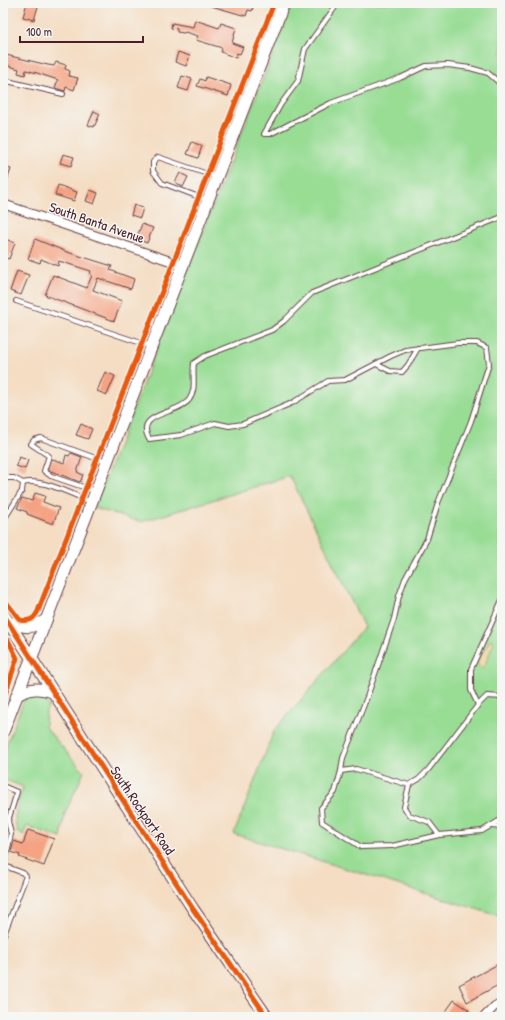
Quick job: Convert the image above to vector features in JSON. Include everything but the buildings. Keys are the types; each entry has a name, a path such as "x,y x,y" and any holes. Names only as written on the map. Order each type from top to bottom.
{"main road":[{"path":"3,732 284,3"},
{"path":"6,618 28,628 38,625 46,620"},
{"name":"South Rockport Road","path":"6,618 193,909 267,1017"},
{"path":"17,695 33,688 42,688 53,692"}],"street":[{"name":"South Banta Avenue","path":"3,204 182,265"},
{"path":"484,1017 495,1006 502,1002"}],"lane":[{"path":"338,3 305,49 298,80 281,104 264,134 270,134 331,103 400,78 426,66 448,65 470,68 488,73 502,85"},
{"path":"3,80 63,94"},
{"path":"207,200 162,183 152,171 153,162 158,157 216,177"},
{"path":"502,217 312,293 284,321 272,330 205,356 194,364 194,390 190,399 183,407 155,416 147,422 145,432 149,439 162,438 181,435 215,423 229,426 243,424 292,403 328,381 344,380 391,356 418,348 458,343 477,343 487,348 489,364 472,421 438,503 426,539 403,585 394,619 367,697 343,758 335,792 321,808 322,822 361,847 392,846 440,835 482,831 502,819"},
{"path":"16,301 151,346"},
{"path":"376,364 390,371 402,372 418,348"},
{"path":"93,496 51,476 44,471 49,456 31,444 34,440 41,438 107,462"},
{"path":"3,482 6,478 14,478 23,483 31,481 65,491 93,496"},
{"path":"3,521 22,491 23,483"},
{"path":"478,705 472,690 471,669 502,600"},
{"path":"341,771 356,769 409,785 420,779 428,770 478,705 487,696 502,697"},
{"path":"409,785 404,807 409,815 429,822 440,835"},
{"path":"3,786 17,792 8,821 11,834 3,871"},
{"path":"491,826 502,827"},
{"path":"3,937 26,876 23,873 5,866"}],"green space":[{"path":"293,3 502,3 502,917 234,834 274,731 364,627 290,476 141,522 94,508"},
{"path":"29,694 41,694 49,706 46,711 45,727 84,772 65,813 61,838 27,826 23,835 17,831 15,814 23,787 3,779 3,753 24,700"}],"sand":[{"path":"491,639 494,642 484,667 480,667 477,662"}],"cycle path":[{"path":"3,598 20,620 26,621 31,619 38,611 274,3"},
{"path":"3,614 193,909 267,1017"},
{"path":"3,701 17,658 8,640"}]}
